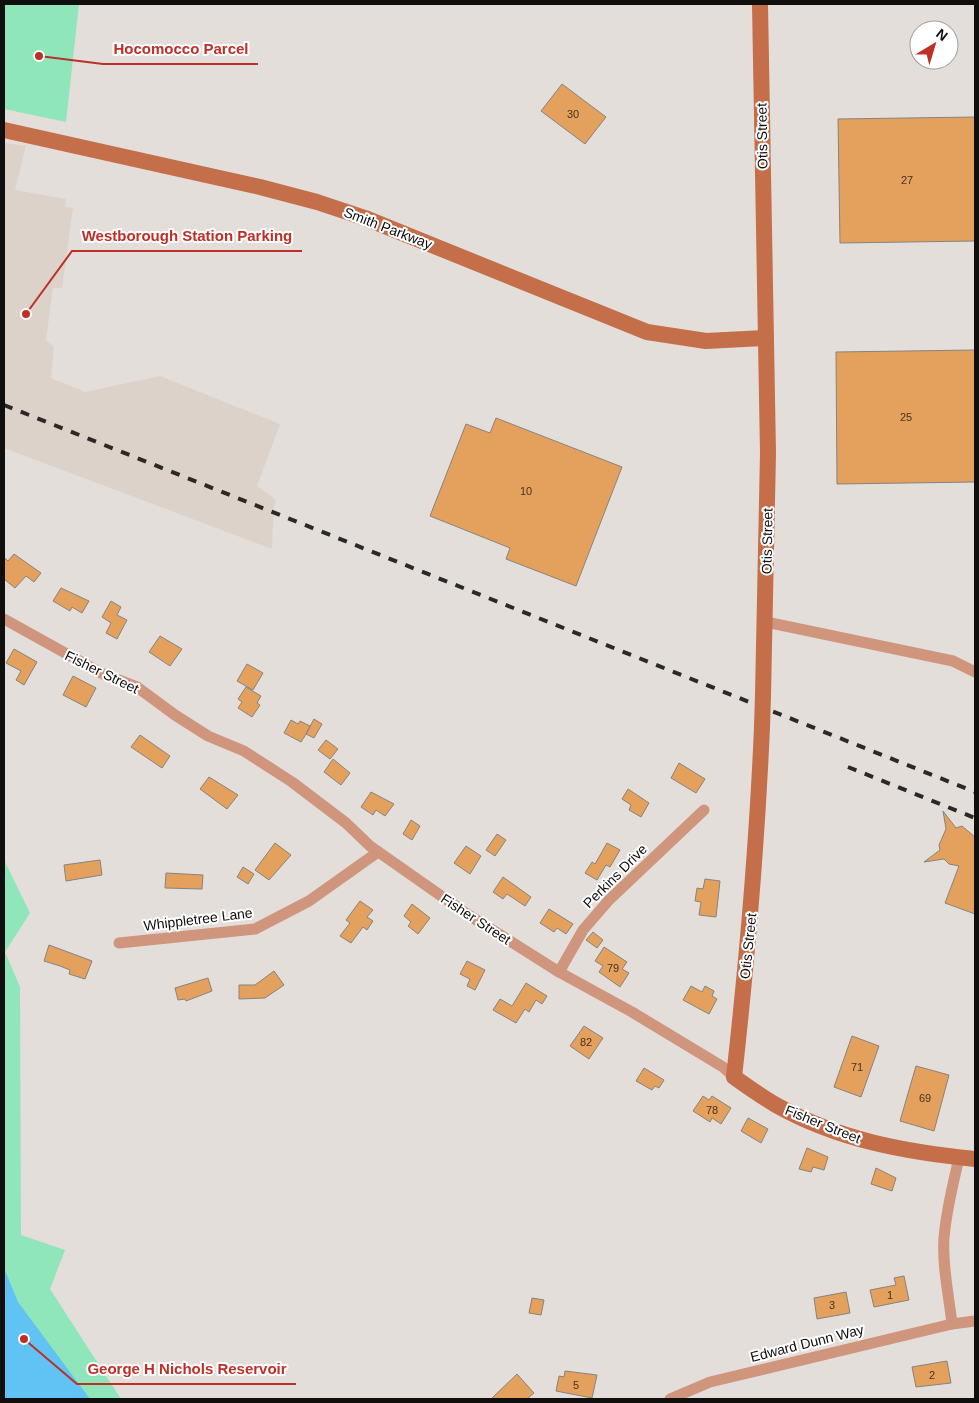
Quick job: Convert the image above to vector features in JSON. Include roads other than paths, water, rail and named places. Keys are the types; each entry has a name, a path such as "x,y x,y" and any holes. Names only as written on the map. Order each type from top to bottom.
{"main road":[{"name":"Otis Street","path":"734,1077 750,935 758,830 766,622 768,453 760,4"},
{"name":"Smith Parkway","path":"4,130 237,181 317,202 365,218 647,332 706,341 765,338"},
{"name":"Fisher Street","path":"734,1077 776,1105 846,1136 921,1153 967,1158"}],"street":[{"name":"Fisher Street","path":"4,619 103,674 137,687 208,736 244,751 323,806 378,852 467,914 559,972 632,1012 723,1067 734,1077"},
{"path":"766,622 953,662 975,672"},
{"name":"Perkins Drive","path":"559,972 584,930 609,900 704,810"},
{"name":"Whippletree Lane","path":"119,944 255,929 309,901 378,852"},
{"path":"952,1324 944,1240 967,1158"},
{"name":"Edward Dunn Way","path":"670,1399 710,1382 952,1324 975,1321"}],"water":[{"path":"4,1268 18,1302 90,1399 4,1399"}],"railway":[{"path":"4,405 975,792"},
{"path":"848,767 975,818"}],"place":[{"name":"Hocomocco Parcel","path":"39,56"},
{"name":"Westborough Station Parking","path":"26,314"},
{"name":"George H Nichols Reservoir","path":"24,1339"}]}
